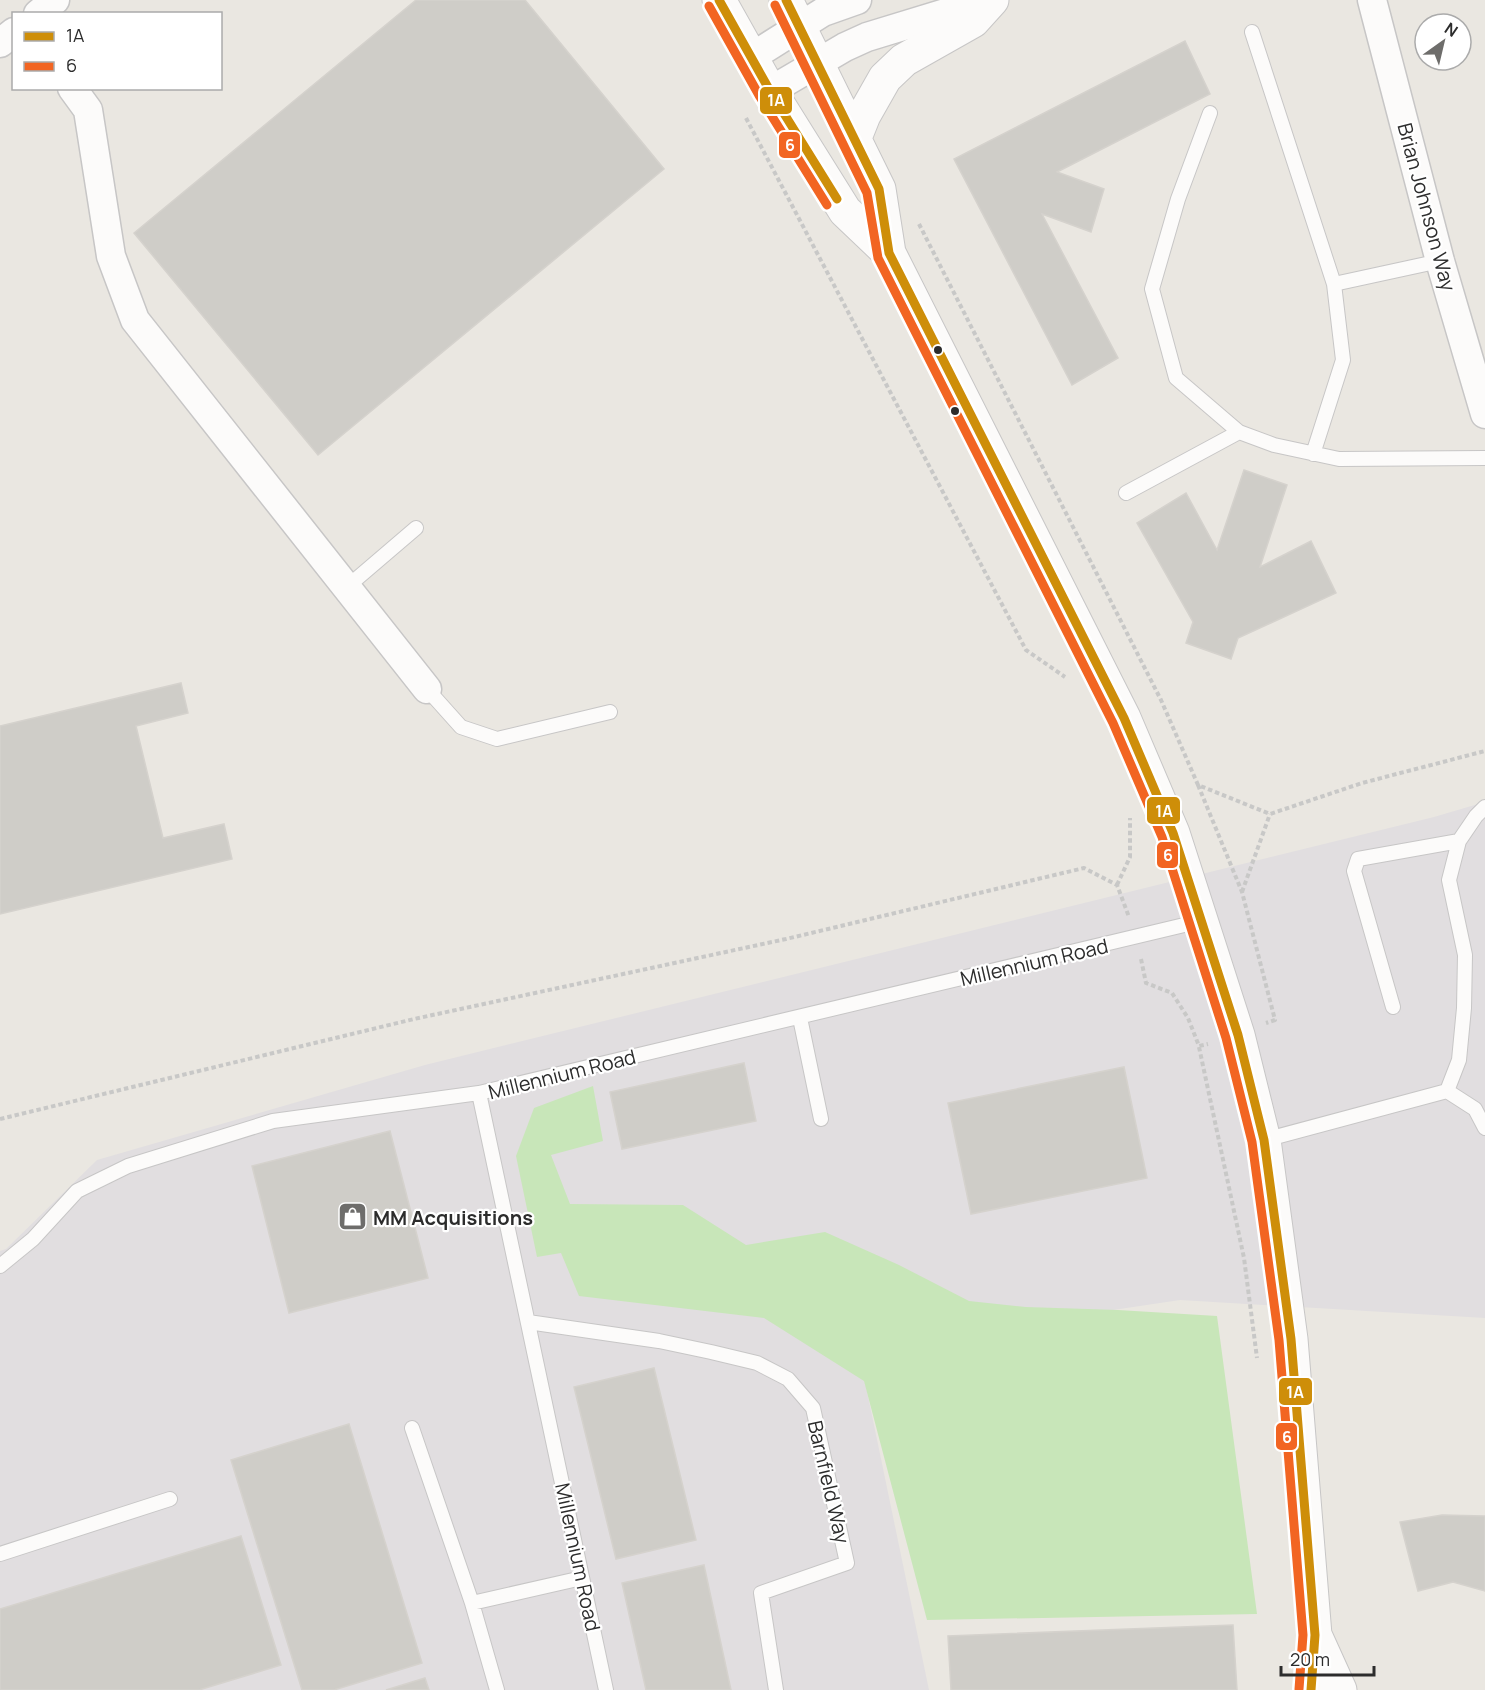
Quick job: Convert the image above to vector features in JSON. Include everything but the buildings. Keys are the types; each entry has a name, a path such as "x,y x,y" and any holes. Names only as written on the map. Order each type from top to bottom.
{"main road":[{"path":"719,0 750,58 845,211 889,253"},
{"path":"854,140 864,115 885,78 904,60 973,21 990,0"},
{"path":"793,13 879,189 889,253 1124,718 1173,833 1238,1035 1263,1140 1291,1339 1315,1635 1311,1690"},
{"path":"1315,1635 1340,1690"}],"street":[{"path":"40,12 55,0"},
{"path":"750,58 793,13 823,12 857,0"},
{"path":"770,91 867,37 990,0"},
{"name":"Brian Johnson Way","path":"1372,0 1440,261 1485,414"},
{"path":"0,43 12,34"},
{"path":"73,90 88,110 111,256 135,320 427,689"}],"lane":[{"path":"1252,32 1334,284 1343,360 1313,454"},
{"path":"1210,113 1178,199 1152,289 1176,378 1239,432 1274,445 1339,459 1485,458"},
{"path":"1334,284 1440,261"},
{"path":"1126,493 1239,432"},
{"path":"347,588 416,528"},
{"path":"427,689 461,727 496,739 610,712"},
{"path":"1447,1091 1459,1060 1464,1008 1465,955 1449,880 1459,841 1485,807"},
{"path":"1393,1007 1354,872 1358,859 1459,841"},
{"name":"Millennium Road","path":"606,1690 479,1093 1202,921"},
{"path":"800,1018 821,1119"},
{"path":"1263,1140 1447,1091 1475,1108 1485,1128"},
{"path":"0,1266 33,1239 77,1191 128,1166 273,1121 479,1093"},
{"name":"Barnfield Way","path":"528,1322 659,1341 757,1363 788,1379 813,1408 848,1563 761,1593 776,1690"},
{"path":"412,1428 472,1603 497,1690"},
{"path":"0,1554 170,1499"},
{"path":"472,1603 582,1578"}],"path":[{"path":"744,115 1026,650 1072,681"},
{"path":"915,214 1161,700 1242,892 1275,1020 1238,1035 1199,1046"},
{"path":"1197,785 1270,814 1362,783 1485,751"},
{"path":"1242,892 1270,814"},
{"path":"1117,885 1130,857 1130,818"},
{"path":"0,1119 414,1019 786,939 1084,868 1117,885 1136,938 1146,983 1172,993 1188,1018 1199,1046 1244,1258 1258,1364"}],"shaded area":[{"path":"1485,802 1485,1318 1180,1300 858,1348 929,1690 0,1690 0,1251 6,1249 97,1160 425,1065 1434,817"}],"green space":[{"path":"593,1086 603,1141 551,1155 570,1204 683,1205 746,1245 825,1232 899,1265 969,1301 1026,1307 1217,1316 1257,1614 927,1620 864,1381 764,1318 579,1296 561,1253 537,1257 516,1156 534,1108"}],"transit line":[{"name":"1A","path":"719,0 770,91 837,199"},
{"name":"1A","path":"786,0 879,189 889,253 1124,718 1173,833 1238,1035 1264,1140 1291,1339 1315,1635 1311,1690"},
{"name":"6","path":"775,5 867,193 878,258 1113,723 1162,837 1226,1038 1252,1142 1279,1340 1303,1635 1299,1689"},
{"name":"6","path":"709,6 760,97 827,205"}],"place":[{"name":"MM Acquisitions","path":"352,1217"}]}
